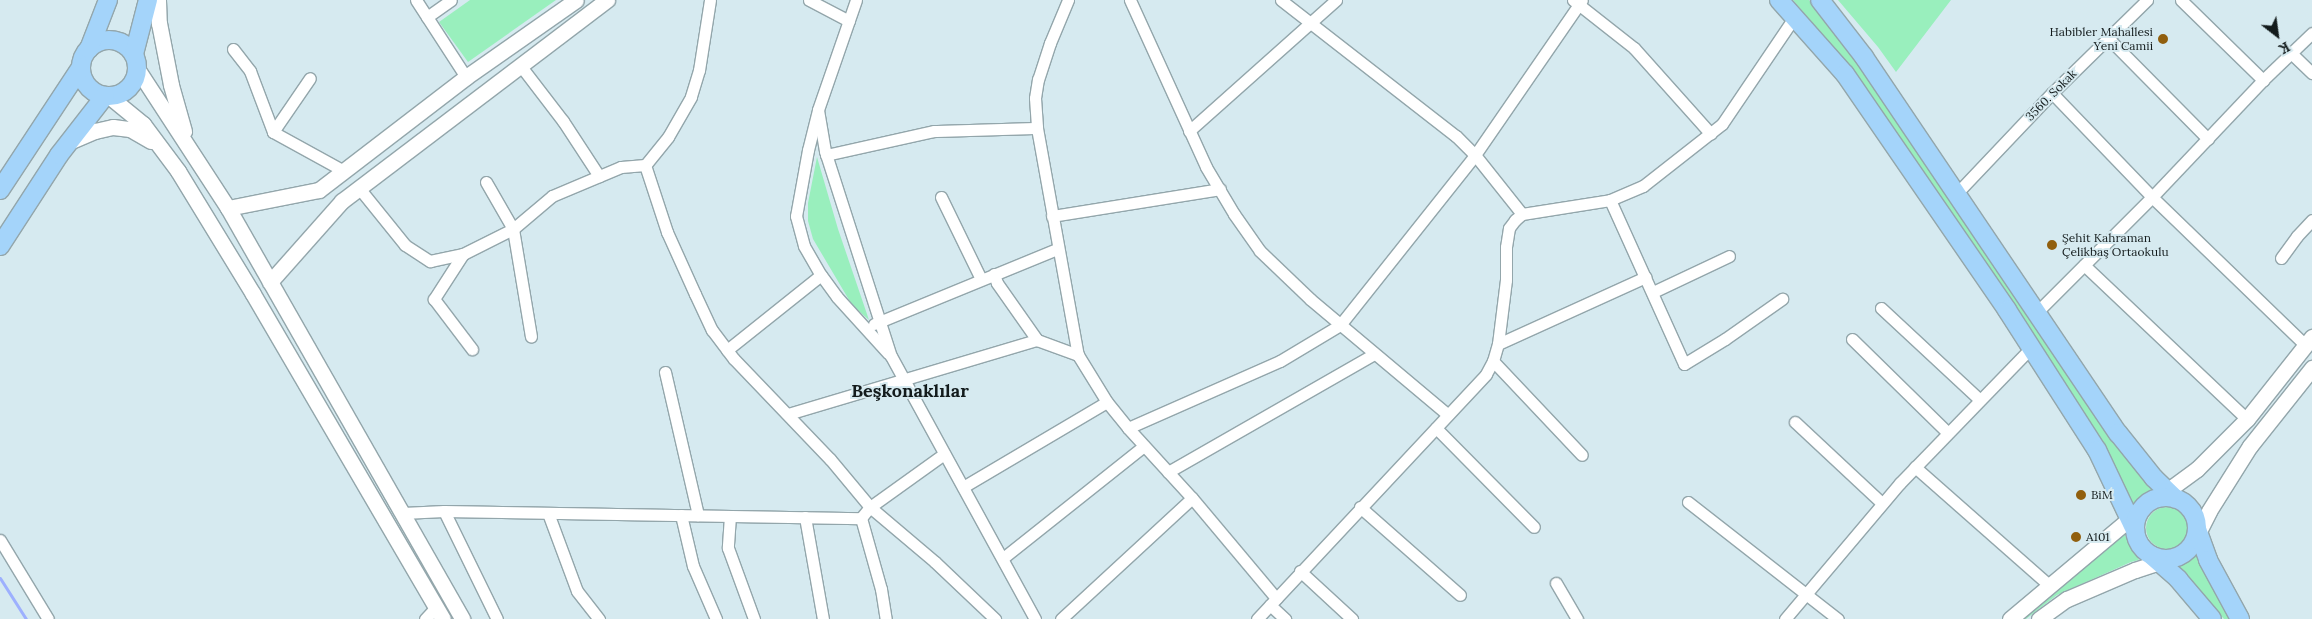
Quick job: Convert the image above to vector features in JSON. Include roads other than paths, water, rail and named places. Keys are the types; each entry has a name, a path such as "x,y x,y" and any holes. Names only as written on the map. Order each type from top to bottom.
{"main road":[{"path":"108,0 89,49 82,60 81,67 86,84 92,91 107,96 143,124 160,146 253,294 440,613"},
{"path":"0,246 59,155 107,96 126,92 132,86 148,0"},
{"path":"158,0 159,23 171,85 188,146"},
{"path":"228,208 319,190 466,77 576,0"},
{"path":"270,282 342,200 607,0"},
{"path":"1779,0 1845,74 2031,348 2097,450 2135,520 2137,540 2143,549 2161,559 2212,619"},
{"path":"1820,0 1864,57 2118,433 2166,496 2191,510 2196,533 2208,560 2240,619"},
{"path":"89,49 104,41 113,40 128,48 228,208 462,619"},
{"path":"0,190 81,67"},
{"path":"71,141 95,131 113,127 130,128 160,146"},
{"path":"2010,619 2166,496 2197,468 2248,419 2309,341"},
{"path":"2039,619 2067,599 2161,559 2186,551 2250,446 2312,368"}],"street":[{"path":"416,0 466,77"},
{"path":"426,16 451,0"},
{"path":"359,188 405,246 430,261 462,254 513,229 552,196 621,167 645,165 672,130 691,97 699,70 710,0"},
{"path":"809,0 849,21"},
{"path":"856,0 818,110 808,150 796,216 804,246 821,275 837,297 891,356"},
{"path":"1068,0 1038,79 1034,98 1037,128 1052,216 1078,356 1107,402 1128,428 1192,498 1285,619"},
{"path":"1130,0 1189,131 1220,189 1260,251 1340,325 1448,415"},
{"path":"1281,0 1456,136 1475,155 1522,214"},
{"path":"1189,131 1336,0"},
{"name":"3560. Sokak","path":"1957,193 2052,93 2147,0"},
{"path":"2181,0 2263,80"},
{"path":"1128,428 1280,361 1340,325 1475,155 1578,1 1634,48 1711,134"},
{"path":"1257,619 1486,374 1493,361 1498,344 1509,228 1522,214 1610,200 1643,186 1722,124 1795,16"},
{"path":"2037,312 2152,197 2263,80 2312,33"},
{"path":"2108,38 2208,139"},
{"path":"232,49 250,71 273,132 344,171"},
{"path":"2291,53 2312,73"},
{"path":"520,65 563,121 599,176"},
{"path":"273,132 310,78"},
{"path":"2052,93 2152,197 2309,341"},
{"path":"818,110 826,155 891,356 902,380 1003,558 1035,619"},
{"path":"826,155 934,131 1037,128"},
{"path":"645,165 668,232 712,330 727,350 788,414 870,507 935,562 995,619"},
{"path":"486,182 513,229 532,336"},
{"path":"1052,216 1220,189"},
{"path":"941,197 981,279"},
{"path":"1610,200 1684,364 1725,339 1782,299"},
{"path":"2281,258 2296,236 2312,220"},
{"path":"865,328 1058,249"},
{"path":"462,254 434,299 472,349"},
{"path":"1653,292 1729,256"},
{"path":"2084,265 2248,419"},
{"path":"994,274 997,283 1037,340 1078,356"},
{"path":"727,350 821,275"},
{"path":"1498,344 1646,277"},
{"path":"1881,308 1980,399"},
{"path":"1852,339 1948,433"},
{"path":"788,414 1037,340"},
{"path":"1785,619 1882,503 2031,348"},
{"path":"1168,472 1374,354"},
{"path":"1493,361 1582,455"},
{"path":"665,372 698,515"},
{"path":"963,487 1107,402"},
{"path":"1795,422 1882,503"},
{"path":"1436,428 1534,528"},
{"path":"1003,558 1144,446"},
{"path":"861,518 870,507 944,454"},
{"path":"1915,467 2050,586"},
{"path":"1061,619 1192,498"},
{"path":"1688,502 1838,619"},
{"path":"1360,507 1460,595"},
{"path":"444,511 497,619"},
{"path":"403,513 444,511 861,518"},
{"path":"548,513 576,591 599,619"},
{"path":"681,515 693,566 716,619"},
{"path":"730,516 728,548 754,619"},
{"path":"805,517 823,619"},
{"path":"861,518 881,589 886,619"},
{"path":"0,540 48,619"},
{"path":"1300,571 1352,619"},
{"path":"1556,583 1577,619"},
{"path":"425,619 440,613"}],"waterway":[{"path":"0,578 26,619"}],"place":[{"name":"Habibler Mahallesi Yeni Camii","path":"2163,39"},
{"name":"Şehit Kahraman Çelikbaş Ortaokulu","path":"2052,245"},
{"name":"BiM","path":"2081,495"},
{"name":"A101","path":"2076,537"}],"district":[{"name":"Beşkonaklılar","path":"910,391"}]}
